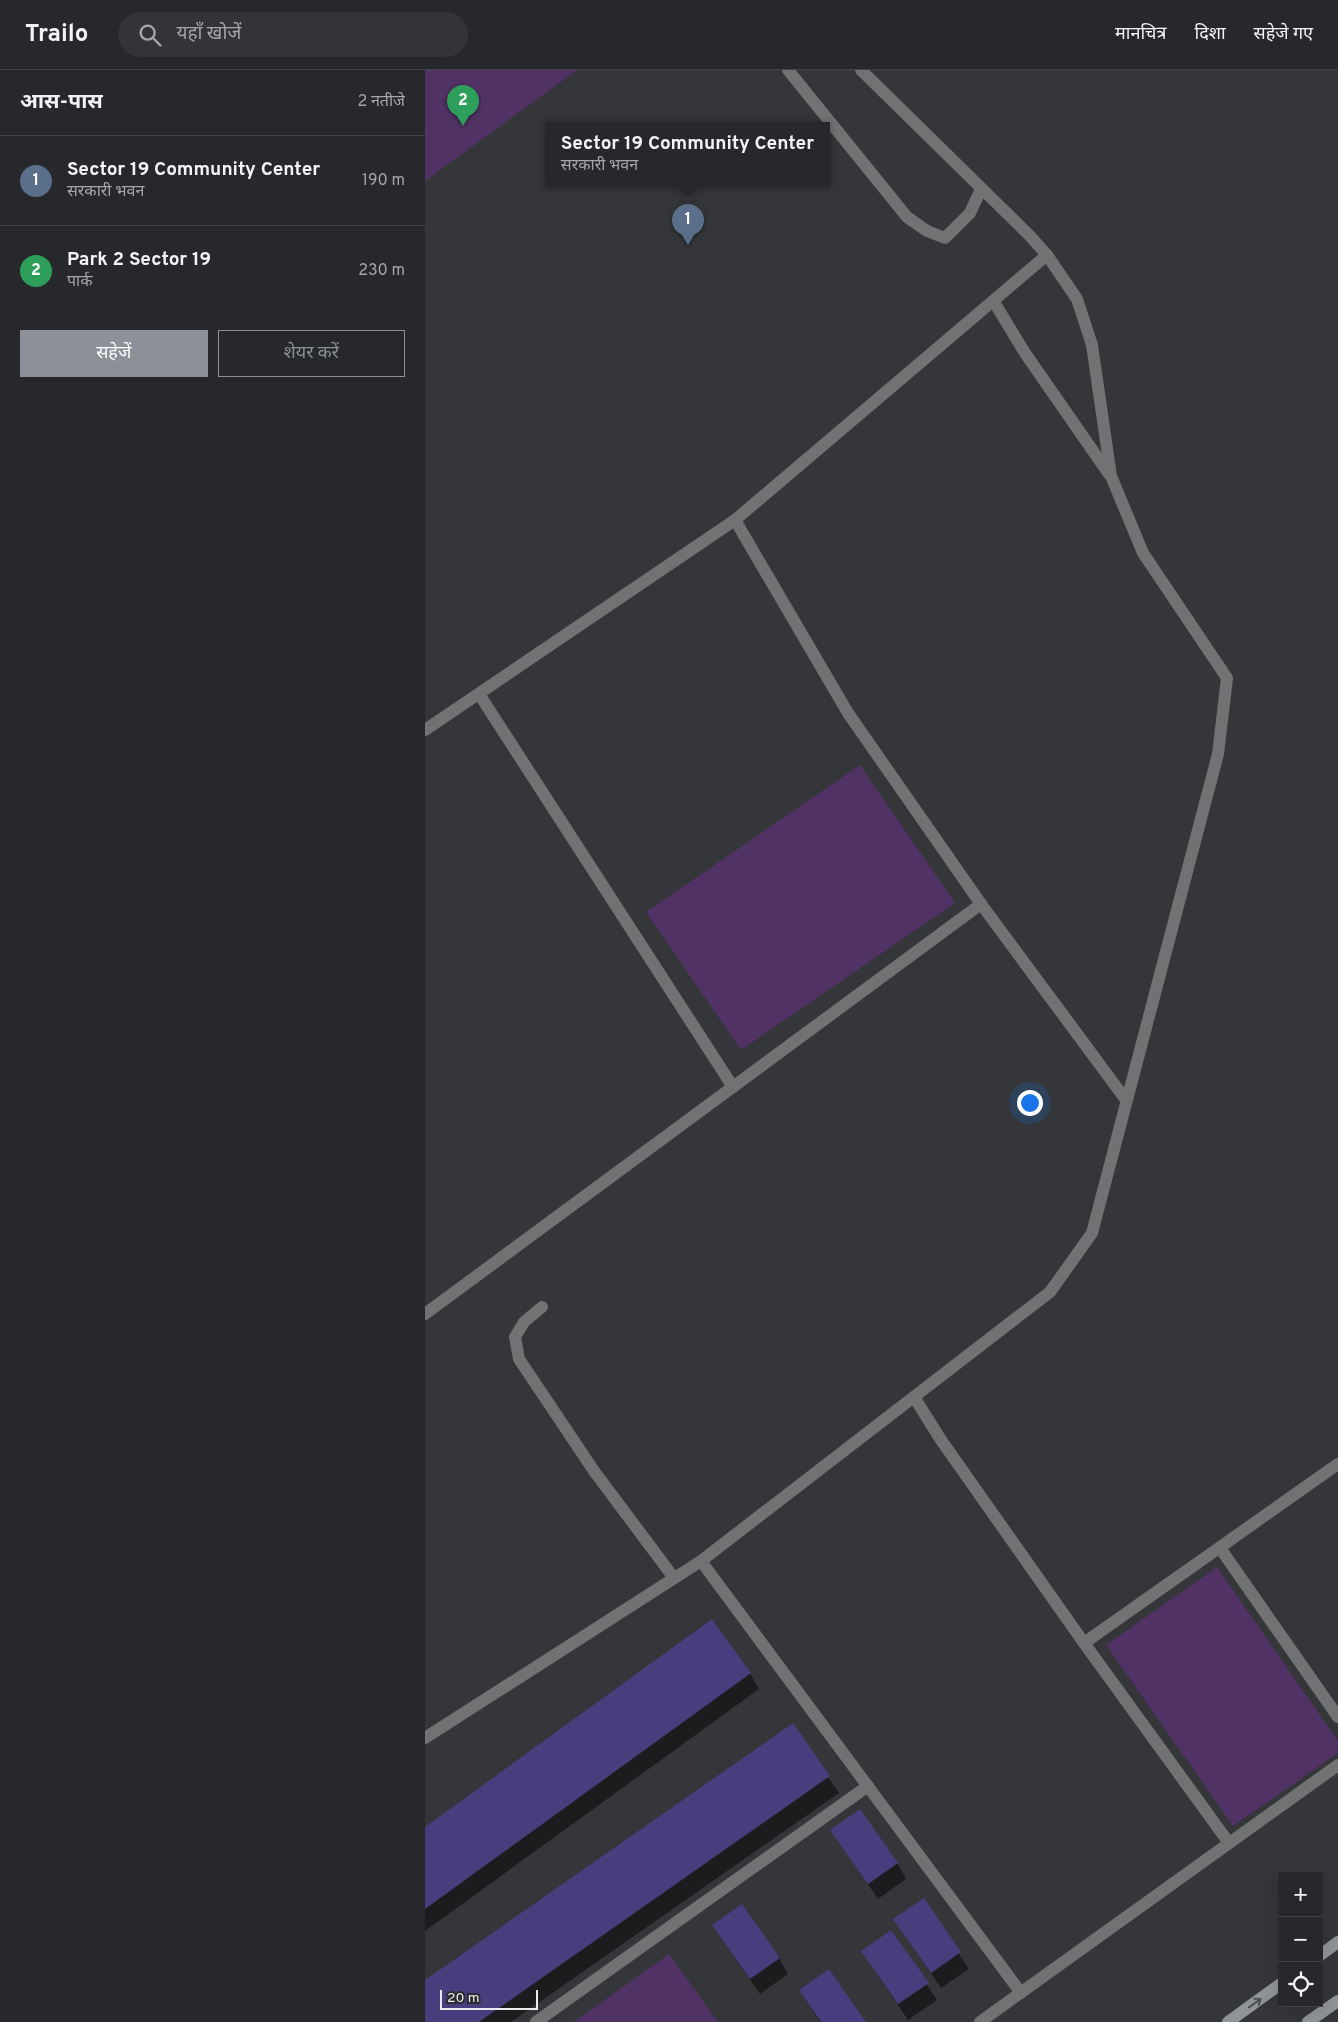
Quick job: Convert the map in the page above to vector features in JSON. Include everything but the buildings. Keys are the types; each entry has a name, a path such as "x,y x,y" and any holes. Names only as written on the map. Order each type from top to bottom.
{"main road":[{"path":"1323,1953 1338,1942"},
{"path":"1228,2022 1278,1986"},
{"path":"1308,2022 1338,2001"}],"street":[{"path":"788,70 907,217 927,231 945,238 970,213 981,188"},
{"path":"861,70 1047,255 1077,299 1092,345 1111,476"},
{"path":"425,730 735,520 994,302 1047,255"},
{"path":"425,1738 701,1561 1050,1292 1092,1233 1218,754 1227,678 1143,553 1111,476 1025,353 994,302"},
{"path":"735,520 848,713 981,904 1126,1100"},
{"path":"479,694 733,1087"},
{"path":"425,1314 981,904"},
{"path":"542,1307 524,1322 515,1337 519,1360 594,1471 675,1578"},
{"path":"914,1397 941,1440 1084,1643 1229,1843"},
{"path":"1084,1643 1338,1464"},
{"path":"1220,1548 1338,1717"},
{"path":"701,1561 1021,1993"},
{"path":"980,2022 1338,1765"},
{"path":"535,2022 868,1786"}],"shaded area":[{"path":"425,70 577,70 425,181"},
{"path":"860,765 955,903 741,1050 646,912"},
{"path":"1217,1567 1338,1741 1338,1753 1233,1826 1106,1645"},
{"path":"669,1954 718,2022 574,2022"}],"place":[{"name":"Park 2 Sector 19","path":"463,126"},
{"name":"Sector 19 Community Center","path":"688,245"}]}
